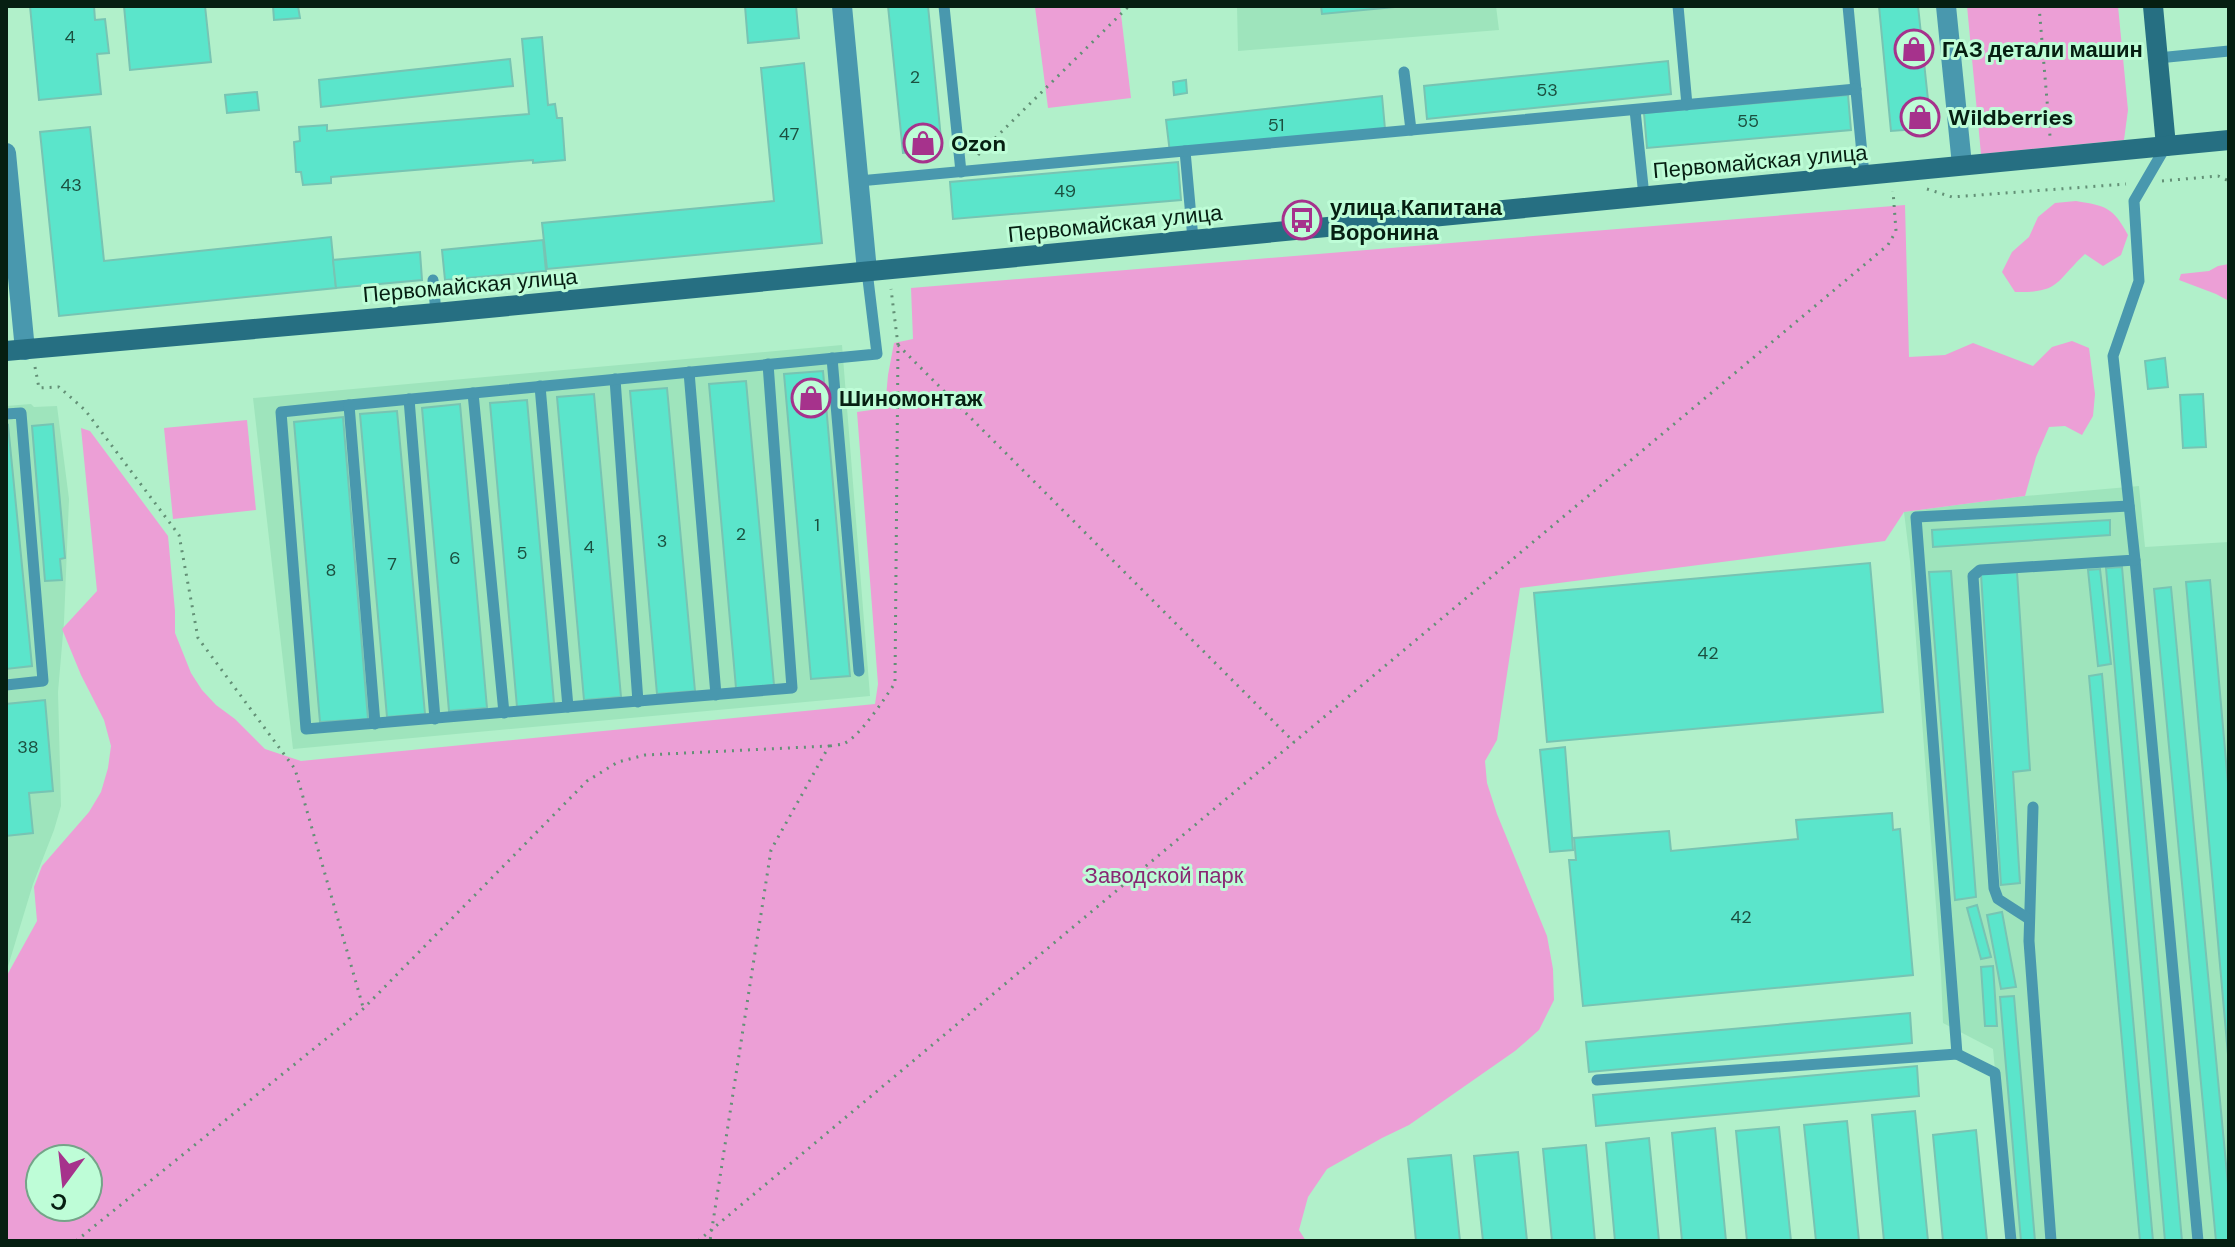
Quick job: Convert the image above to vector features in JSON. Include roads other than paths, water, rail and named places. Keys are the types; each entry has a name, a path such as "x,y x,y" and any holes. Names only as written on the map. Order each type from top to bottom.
{"street":[{"path":"842,6 867,271"},
{"path":"1946,6 1962,165"},
{"path":"2153,6 2166,146"},
{"name":"Первомайская улица","path":"22,350 2229,140"},
{"path":"6,153 22,350"}],"lane":[{"path":"944,6 961,172"},
{"path":"1678,6 1687,105"},
{"path":"1848,6 1864,175"},
{"path":"2158,58 2229,51"},
{"path":"1404,72 1411,130"},
{"path":"859,181 1856,89"},
{"path":"1635,110 1644,196"},
{"path":"2166,146 2134,201 2139,281 2113,356 2198,1241"},
{"path":"1185,151 1193,239"},
{"path":"768,364 792,688 306,729 281,412 540,386 768,364 877,354 867,271"},
{"path":"433,280 436,313"},
{"path":"832,358 859,671"},
{"path":"689,372 716,695"},
{"path":"615,379 638,702"},
{"path":"540,386 568,707"},
{"path":"473,393 504,713"},
{"path":"409,399 435,719"},
{"path":"349,405 375,724"},
{"path":"6,414 21,413 43,681 6,685"},
{"path":"1957,1054 1916,517 2129,506"},
{"path":"2029,919 1998,899 1994,888 1973,576 1980,570 2135,560"},
{"path":"2033,807 2029,919 2051,1241"},
{"path":"1597,1080 1957,1054 1995,1073 2011,1241"}],"place":[{"name":"ГАЗ детали машин","path":"1914,49"},
{"name":"Wildberries","path":"1920,117"},
{"name":"Ozon","path":"923,143"},
{"name":"улица Капитана Воронина","path":"1302,220"},
{"name":"Шиномонтаж","path":"811,398"}],"park label":[{"name":"Заводской парк","path":"1164,875"}]}
